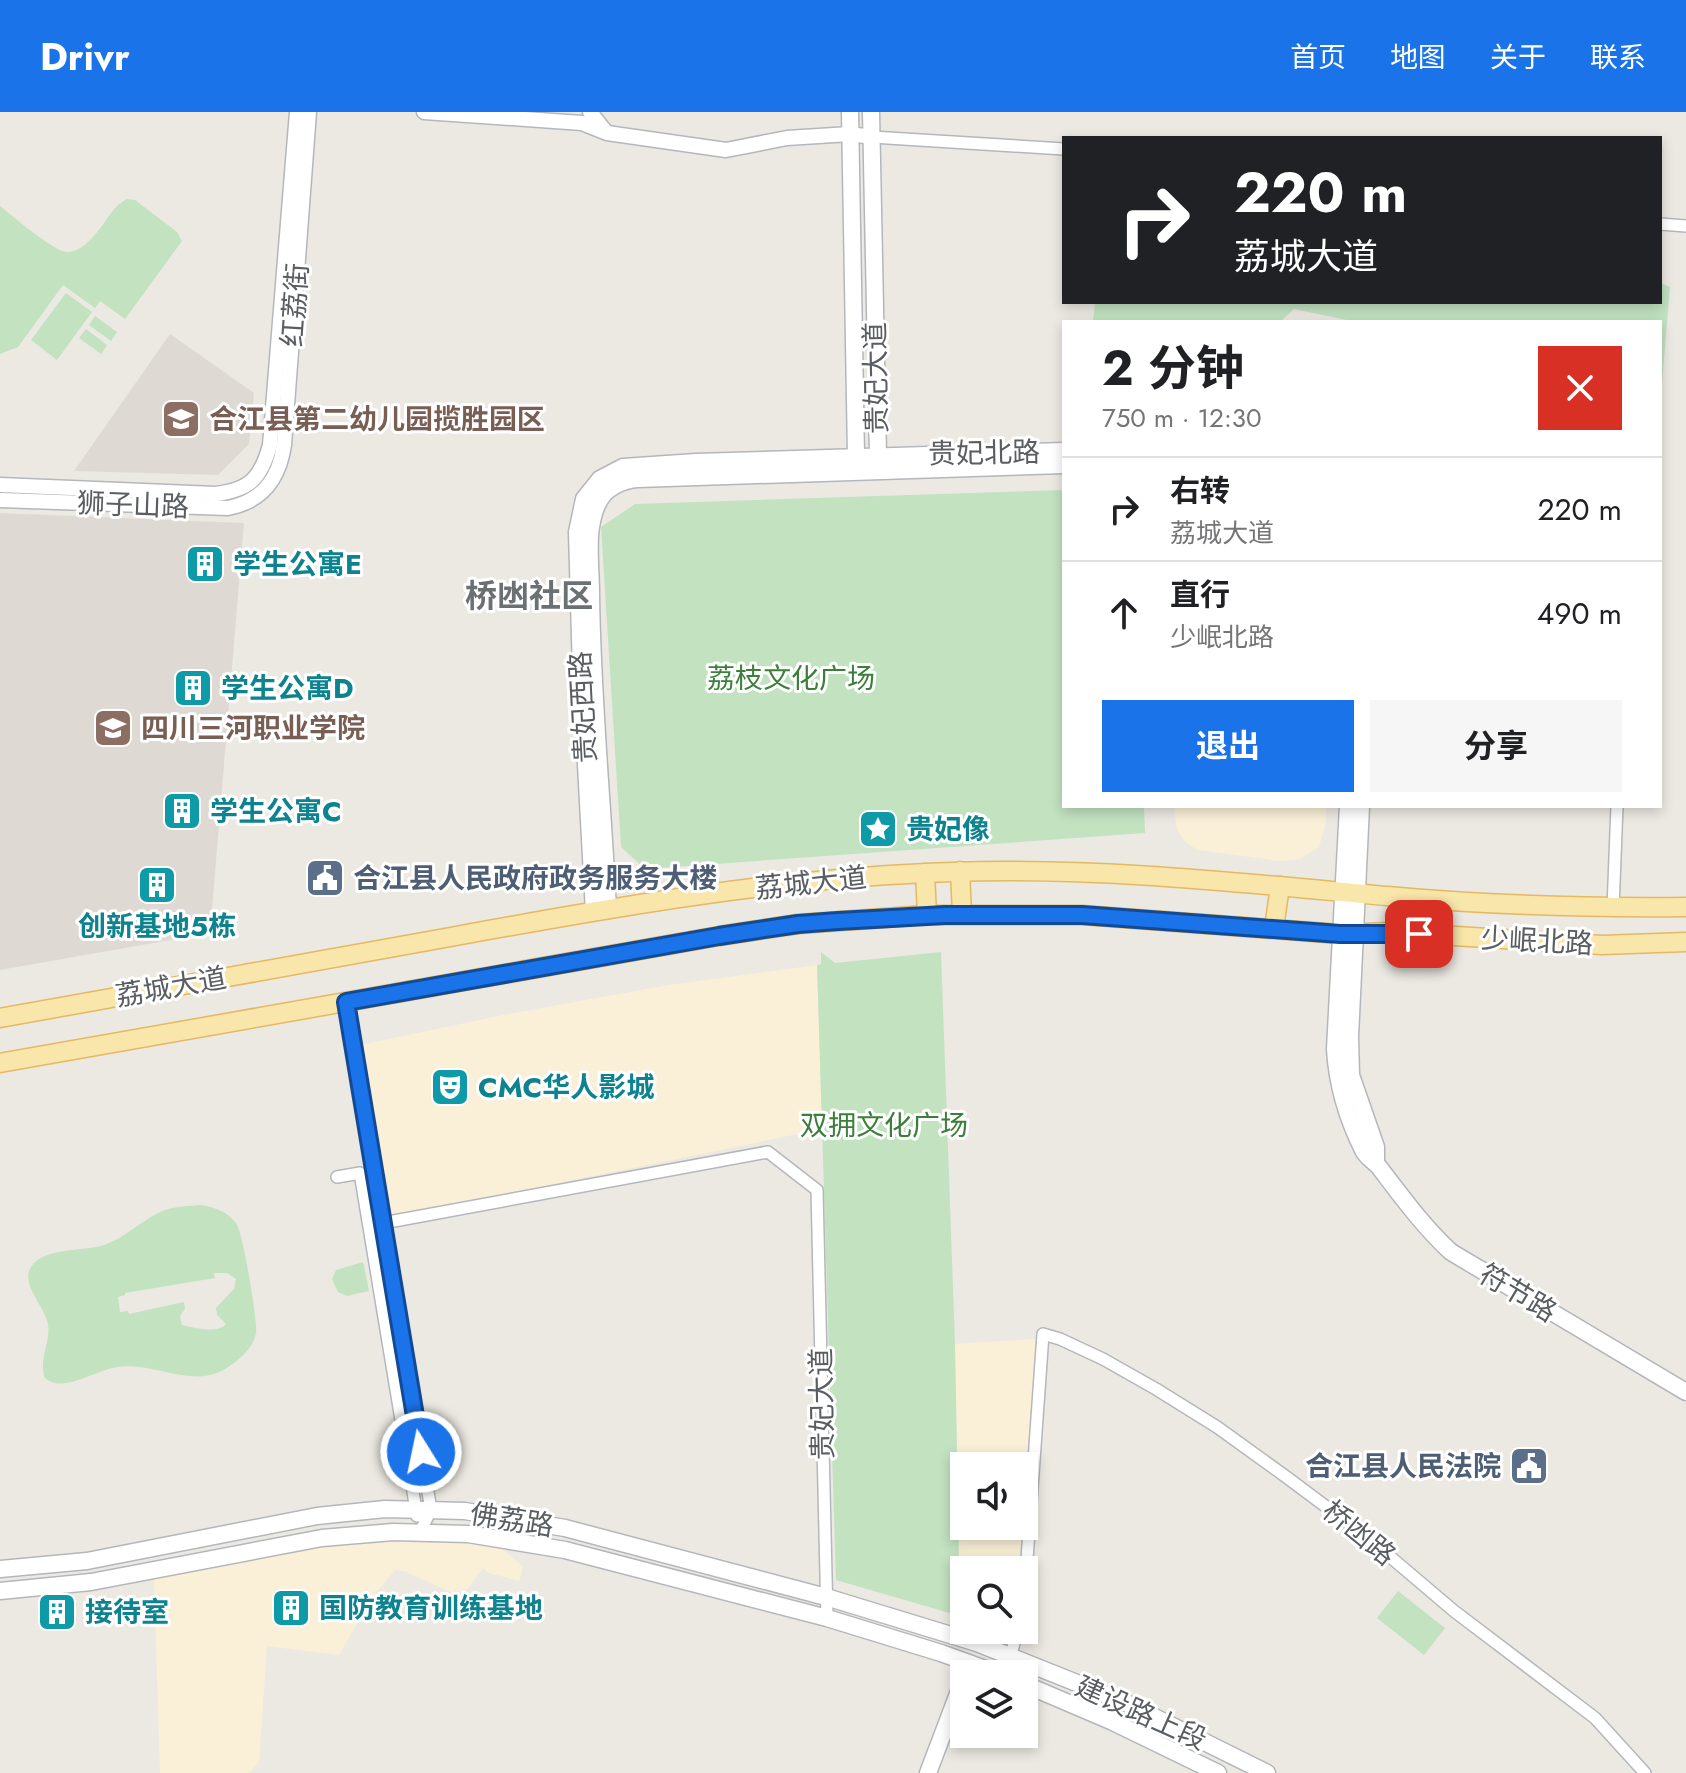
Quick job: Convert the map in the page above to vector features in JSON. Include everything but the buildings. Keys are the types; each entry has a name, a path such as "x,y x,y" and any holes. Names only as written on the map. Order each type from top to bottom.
{"main road":[{"name":"贵妃大道","path":"850,112 856,456 867,470 878,455 871,112"},
{"name":"贵妃北路","path":"856,456 1062,451"},
{"name":"贵妃西路","path":"601,911 581,673 577,532 584,499 600,479 623,467 856,456"},
{"name":"贵妃北路","path":"867,470 1062,465"},
{"name":"贵妃西路","path":"601,911 590,535 597,503 617,485 631,480 867,470"},
{"name":"符节路","path":"1348,808 1350,892 1336,1076 1364,1154 1376,1163 1409,1208 1451,1252 1686,1392"},
{"name":"符节路","path":"1350,892 1361,808"},
{"name":"荔城大道","path":"0,1018 601,911 792,883 960,871 1079,872 1350,892"},
{"path":"960,871 962,914"},
{"path":"925,873 927,915"},
{"path":"1274,928 1280,886"},
{"name":"少岷北路","path":"1350,892 1613,908 1686,907"},
{"name":"荔城大道","path":"0,1063 782,926 927,915 1082,915 1348,934"},
{"name":"少岷北路","path":"1348,934 1389,932 1602,945 1686,942"},
{"name":"佛荔路","path":"0,1569 87,1561 317,1516 385,1509 465,1511 565,1528 826,1597 950,1635"},
{"name":"佛荔路","path":"0,1591 91,1582 322,1538 393,1532 468,1534 565,1550 827,1618 950,1665"},
{"name":"佛荔路","path":"980,1644 1012,1657"},
{"name":"建设路上段","path":"1012,1657 1124,1702 1267,1773"},
{"name":"建设路上段","path":"1038,1690 1218,1773"},
{"path":"928,1773 950,1716"}],"street":[{"name":"红荔街","path":"258,486 270,445 297,112"},
{"name":"红荔街","path":"258,486 276,475 284,445 309,112"},
{"path":"424,112 582,123 607,133 726,150 787,138 850,134 1062,149"},
{"path":"590,112 607,133"},
{"path":"1662,224 1686,226"},
{"name":"狮子山路","path":"0,485 215,494 258,486"},
{"name":"狮子山路","path":"0,500 228,508 244,504 258,486"},
{"path":"1613,908 1617,808"},
{"path":"346,1002 383,1223 423,1510 420,1532"},
{"name":"贵妃大道","path":"383,1223 768,1152 817,1190 827,1618"},
{"path":"337,1177 360,1173 423,1510"},
{"name":"桥凼路","path":"1027,1556 1043,1334 1103,1359 1156,1389 1217,1427 1285,1476 1368,1538 1454,1611 1595,1718 1645,1773"},
{"path":"1010,1660 1015,1644"}],"shaded area":[{"name":"合江县第二幼儿园揽胜园区","path":"170,334 254,393 249,444 218,475 74,471"},
{"name":"四川三河职业学院","path":"0,513 244,523 210,933 0,970"},
{"path":"1174,808 1326,808 1326,822 1319,847 1300,859 1280,861 1198,850 1188,844 1176,826"},
{"path":"817,965 822,1129 388,1218 360,1045 669,985"},
{"path":"1036,1339 1028,1452 957,1452 955,1344"},
{"path":"439,1539 497,1544 523,1567 519,1581 489,1573 483,1568 464,1593 455,1590 453,1593 395,1570 373,1596 339,1655 267,1646 259,1763 248,1773 160,1773 154,1579 306,1547 361,1540"},
{"path":"959,1540 1022,1540 1021,1556 959,1556"}],"green space":[{"path":"127,199 135,200 177,232 182,241 125,319 100,301 95,308 63,285 18,347 0,354 0,206 44,240 67,252 89,242 114,209"},
{"path":"1662,284 1670,287 1662,383 1662,320 1346,320 1294,309 1282,320 1093,320 1095,304 1662,304"},
{"path":"66,293 92,312 57,360 31,340"},
{"path":"95,316 117,332 111,341 89,325"},
{"path":"86,329 107,345 101,354 79,338"},
{"name":"荔枝文化广场","path":"1062,490 1062,808 1144,808 1145,833 645,869 621,847 601,527 635,504"},
{"name":"双拥文化广场","path":"821,952 835,963 941,952 957,1452 950,1452 950,1540 959,1540 959,1556 950,1556 950,1613 836,1580 817,965 821,964"},
{"path":"202,1205 226,1214 240,1232 256,1326 252,1344 244,1354 225,1369 200,1376 132,1366 109,1369 70,1382 53,1382 45,1378 43,1365 48,1324 31,1288 28,1274 31,1267 53,1253 110,1243 165,1210","holes":["214,1273 227,1273 236,1279 234,1289 216,1308 217,1315 226,1324 218,1329 182,1325 180,1316 185,1309 184,1302 129,1314 128,1311 120,1312 118,1297 125,1293 215,1278"]},
{"path":"363,1262 369,1291 347,1296 338,1292 332,1279 336,1270"},
{"path":"1398,1591 1445,1628 1424,1655 1377,1618"}],"place":[{"name":"合江县第二幼儿园揽胜园区","path":"181,419"},
{"name":"学生公寓E","path":"205,564"},
{"name":"学生公寓D","path":"193,688"},
{"name":"四川三河职业学院","path":"113,728"},
{"name":"学生公寓C","path":"182,811"},
{"name":"贵妃像","path":"878,829"},
{"name":"合江县人民政府政务服务大楼","path":"325,878"},
{"name":"创新基地5栋","path":"157,885"},
{"name":"CMC华人影城","path":"450,1087"},
{"name":"合江县人民法院","path":"1529,1466"},
{"name":"国防教育训练基地","path":"291,1608"},
{"name":"接待室","path":"57,1612"}],"district":[{"name":"桥凼社区","path":"529,596"}],"route":[{"path":"421,1452 346,1002 719,936 838,921 945,915 1082,915 1340,934 1419,934"}]}
